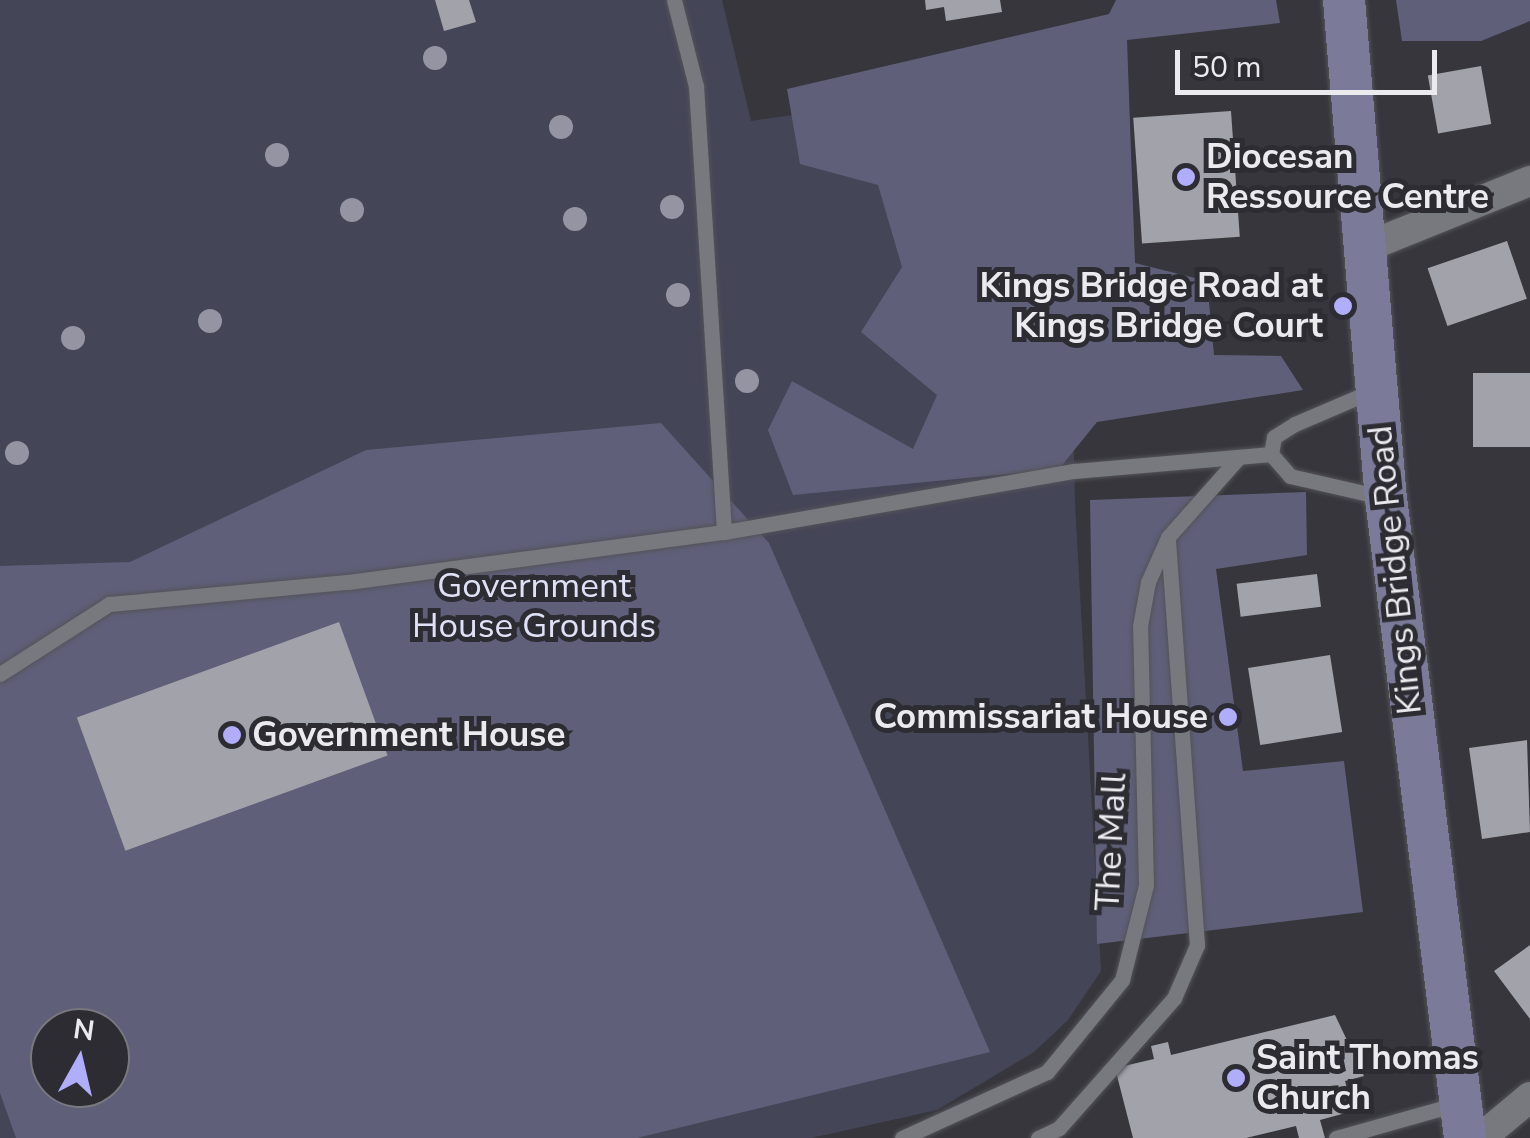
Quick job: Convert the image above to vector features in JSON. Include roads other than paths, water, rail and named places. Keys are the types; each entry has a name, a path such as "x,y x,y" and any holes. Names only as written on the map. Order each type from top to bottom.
{"main road":[{"name":"Kings Bridge Road","path":"1344,0 1386,498 1468,1127"}],"street":[{"path":"1364,248 1530,181"},
{"path":"1468,1127 1530,1097"}],"lane":[{"path":"674,0 696,86 724,532"},
{"path":"1271,454 1274,437 1378,388"},
{"path":"0,674 110,604 724,532 1074,472 1271,454"},
{"path":"1271,454 1290,476 1386,498"},
{"name":"The Mall","path":"902,1138 1047,1072 1122,980 1146,884 1140,626 1168,537 1238,457"},
{"path":"1038,1138 1059,1128 1174,998 1196,946 1168,537"},
{"path":"1336,1138 1468,1127"}],"place":[{"name":"Diocesan Ressource Centre","path":"1186,177"},
{"name":"Kings Bridge Road at Kings Bridge Court","path":"1343,306"},
{"name":"Commissariat House","path":"1228,717"},
{"name":"Government House","path":"232,735"},
{"name":"Saint Thomas Church","path":"1236,1078"}],"park label":[{"name":"Government House Grounds","path":"534,606"}]}
